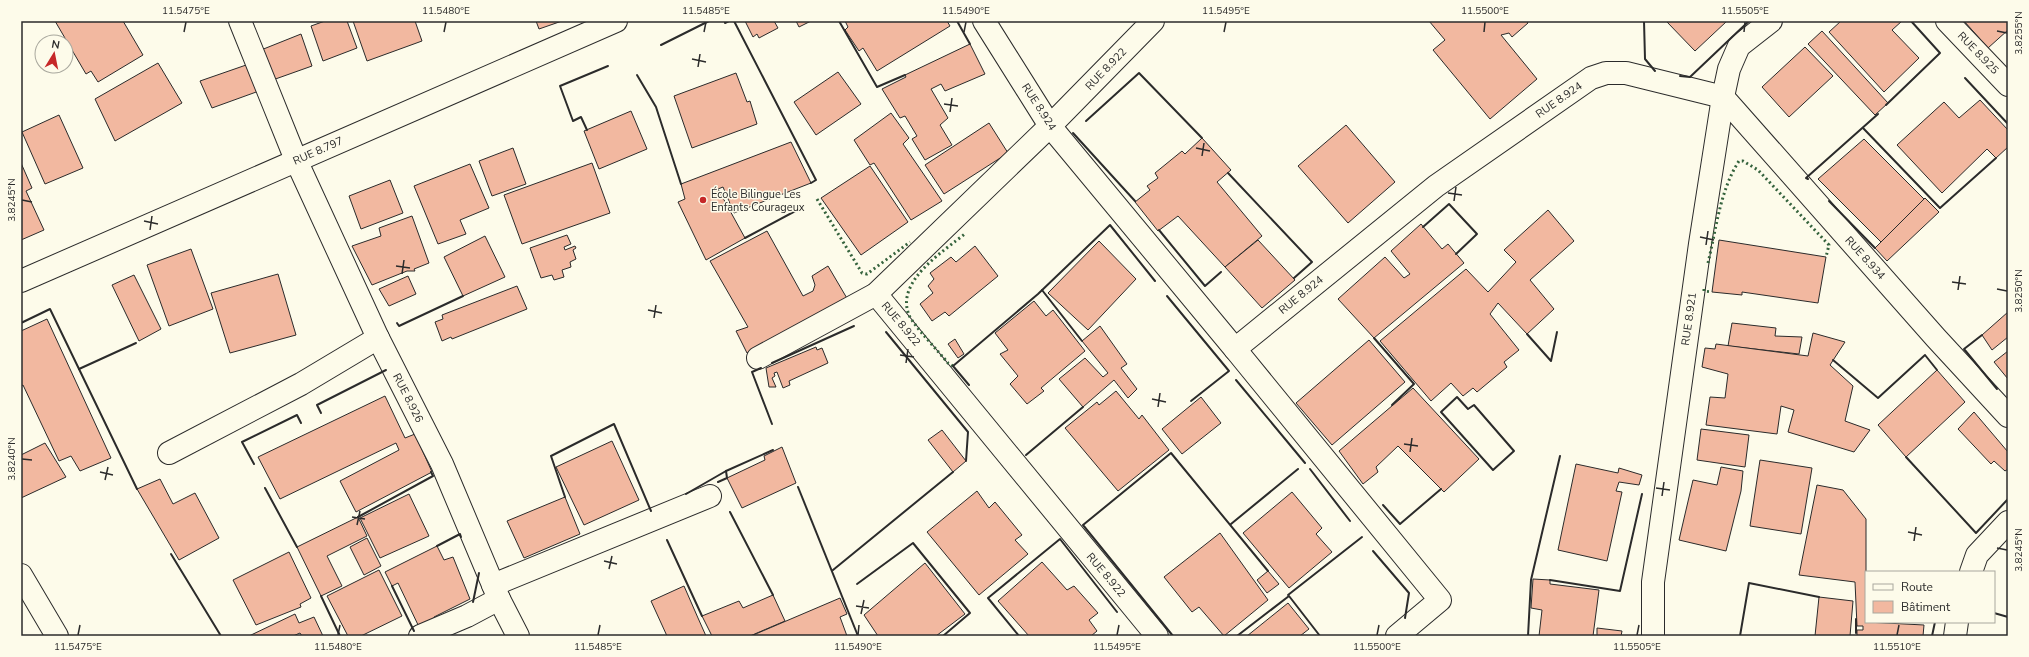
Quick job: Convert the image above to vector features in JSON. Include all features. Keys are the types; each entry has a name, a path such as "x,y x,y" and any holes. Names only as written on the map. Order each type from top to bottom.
{"street":[{"name":"RUE 8.926","path":"240,21 296,160 378,338 442,464 496,592 518,636"},
{"name":"RUE 8.797","path":"21,281 616,21"},
{"name":"RUE 8.924","path":"984,21 1050,126 1234,348 1436,186 1591,78 1606,73 1626,74 1723,97"},
{"name":"RUE 8.922","path":"1153,21 1050,126 876,294 1157,636"},
{"name":"RUE 8.921","path":"1653,636 1653,582 1700,244 1723,97 1729,69 1740,46 1771,21"},
{"name":"RUE 8.925","path":"1947,21 2008,85"},
{"name":"RUE 8.934","path":"1723,97 1936,338 2008,416"},
{"path":"758,358 876,294"},
{"path":"169,453 301,384 378,338"},
{"path":"1234,348 1440,600 1397,636"},
{"path":"420,636 467,616 496,592 710,496"},
{"path":"1971,571 1977,555 2008,522"},
{"path":"21,575 57,636"},
{"path":"1955,636 1957,623"}],"building":[{"path":"55,21 123,21 143,55 98,82 91,71 86,74 74,53 74,34 63,34"},
{"path":"325,21 347,21 357,48 323,61 311,26"},
{"path":"353,21 415,21 422,41 367,61"},
{"path":"536,21 562,21 539,29"},
{"path":"745,21 774,21 778,28 759,38 757,34 753,37"},
{"path":"796,21 811,21 799,27"},
{"path":"845,21 947,21 950,26 877,71 863,48 859,51 845,30 848,27"},
{"path":"1429,21 1527,21 1528,23 1512,37 1509,33 1501,35 1537,79 1490,119 1433,50 1445,40"},
{"path":"1727,21 1695,51 1667,22"},
{"path":"1841,21 1902,21 1892,30 1919,58 1884,92 1829,32"},
{"path":"1964,21 2008,21 2008,30 1988,48"},
{"path":"1822,31 1888,103 1875,115 1808,44"},
{"path":"301,34 312,66 267,82 256,52"},
{"path":"970,44 985,74 945,91 941,84 931,89 948,118 940,125 952,145 925,160 912,139 917,136 905,116 900,118 882,89 906,77 905,75"},
{"path":"1805,47 1833,76 1789,117 1762,87"},
{"path":"158,63 182,103 115,141 95,99"},
{"path":"249,64 259,91 212,108 200,81"},
{"path":"838,72 861,104 816,135 794,102"},
{"path":"736,73 747,102 750,101 757,124 692,148 674,96"},
{"path":"1980,100 2008,130 2008,147 1996,158 1987,149 1942,193 1897,145 1944,102 1959,118"},
{"path":"631,111 647,149 599,169 584,131"},
{"path":"891,113 909,138 903,144 942,201 911,220 874,163 870,165 854,140"},
{"path":"59,115 83,168 45,184 22,132"},
{"path":"989,123 1008,153 944,194 925,165"},
{"path":"1346,125 1395,182 1348,223 1298,166"},
{"path":"1202,138 1231,170 1217,182 1262,236 1225,267 1178,216 1158,231 1135,202 1150,190 1147,186 1158,178 1155,173 1182,151 1185,154"},
{"path":"1864,139 1924,199 1881,242 1818,179"},
{"name":"École Bilingue Les Enfants Courageux","path":"791,142 811,183 734,213 723,187 718,189 745,238 706,260 678,202 685,199 681,184"},
{"path":"513,148 526,184 492,196 479,161"},
{"path":"21,163 32,188 26,191 44,230 21,240"},
{"path":"592,163 610,213 522,244 504,195"},
{"path":"470,164 489,208 460,220 466,234 438,244 414,186"},
{"path":"870,166 908,222 861,255 821,198"},
{"path":"390,180 403,213 361,229 349,196"},
{"path":"1925,198 1939,212 1887,261 1875,248"},
{"path":"1548,210 1574,241 1530,280 1554,309 1527,334 1498,303 1490,314 1519,350 1504,362 1507,367 1477,392 1473,388 1463,396 1451,383 1431,401 1380,341 1466,269 1488,292 1516,262 1504,250"},
{"path":"412,216 429,263 414,269 415,271 407,271 372,285 352,246 381,236 379,228"},
{"path":"1421,224 1442,249 1448,244 1464,263 1374,338 1338,299 1385,257 1404,278 1410,274 1391,251"},
{"path":"767,231 803,296 813,291 815,285 812,276 828,266 848,300 747,353 736,331 748,327 710,261"},
{"path":"567,235 571,244 564,247 565,250 575,246 576,248 573,250 576,259 570,262 571,267 562,270 564,277 554,280 552,275 541,278 530,248"},
{"path":"485,236 505,277 463,296 444,257"},
{"path":"1258,240 1295,280 1262,308 1225,267"},
{"path":"1719,240 1826,257 1818,303 1742,292 1742,295 1712,292"},
{"path":"1099,241 1136,279 1088,330 1048,293"},
{"path":"975,246 998,276 949,316 945,312 932,321 920,304 933,293 928,286 934,279 930,273 951,257 956,262"},
{"path":"191,249 213,309 169,326 147,265"},
{"path":"278,274 296,335 230,353 211,293"},
{"path":"134,275 161,329 139,341 112,285"},
{"path":"408,276 416,294 389,306 379,289"},
{"path":"517,286 527,309 452,339 451,337 442,341 435,322 443,319 442,315"},
{"path":"1034,301 1046,316 1053,310 1085,351 1041,388 1044,391 1027,404 1010,384 1018,376 1000,354 1008,350 995,333"},
{"path":"2008,312 2008,337 1992,350 1982,335"},
{"path":"47,319 111,458 80,471 71,456 59,461 23,385 21,386 21,331"},
{"path":"1732,323 1776,328 1775,336 1802,337 1799,354 1728,346"},
{"path":"1100,326 1127,364 1121,368 1137,389 1128,398 1114,380 1083,407 1059,379 1085,358 1103,377 1108,373 1082,341"},
{"path":"1813,333 1845,342 1830,365 1853,386 1845,421 1870,430 1854,452 1788,432 1794,410 1781,406 1777,434 1706,425 1710,397 1725,398 1728,374 1702,367 1705,348 1715,349 1716,344 1808,356"},
{"path":"955,339 964,354 958,358 948,344"},
{"path":"1369,340 1405,382 1332,445 1296,403"},
{"path":"816,347 817,350 822,348 828,363 789,381 790,385 783,388 777,372 774,373 775,376 772,378 776,387 769,387 766,368"},
{"path":"2008,351 2008,379 1994,362"},
{"path":"1937,370 1965,402 1906,457 1878,425"},
{"path":"1413,388 1479,459 1444,492 1398,446 1376,467 1378,472 1363,484 1339,451"},
{"path":"1116,391 1139,419 1142,415 1169,450 1118,491 1065,428 1097,402 1099,405"},
{"path":"385,396 405,438 415,434 432,472 356,512 340,481 399,450 396,443 280,499 258,457"},
{"path":"1201,397 1221,423 1182,454 1162,429"},
{"path":"1974,412 2008,452 2008,469 2005,471 1994,461 1991,464 1958,429"},
{"path":"1701,429 1749,435 1745,467 1697,460"},
{"path":"942,430 966,461 953,472 928,440"},
{"path":"612,441 639,500 584,525 556,467"},
{"path":"45,443 66,477 21,498 21,455"},
{"path":"782,447 796,483 742,508 727,478 765,460 764,456"},
{"path":"1760,460 1812,468 1801,534 1750,526"},
{"path":"1576,464 1618,473 1619,468 1642,475 1639,485 1619,482 1616,491 1622,492 1607,561 1558,550"},
{"path":"1721,467 1743,471 1741,491 1726,551 1679,540 1693,480 1717,485"},
{"path":"160,479 173,504 195,493 219,538 179,560 137,489"},
{"path":"1817,485 1843,490 1866,519 1865,623 1924,625 1923,636 1857,636 1857,630 1863,630 1863,626 1857,626 1855,582 1799,575"},
{"path":"977,491 989,508 995,502 1022,535 1015,540 1028,554 979,595 927,532"},
{"path":"1292,492 1322,528 1316,534 1332,552 1289,588 1243,533"},
{"path":"409,494 429,536 380,558 360,518"},
{"path":"565,497 580,534 524,558 507,521"},
{"path":"358,517 367,536 327,556 342,586 321,596 297,547"},
{"path":"1220,533 1268,600 1224,636 1199,607 1192,612 1164,577"},
{"path":"367,538 381,566 364,575 350,547"},
{"path":"437,546 444,560 453,557 470,599 434,617 435,622 420,629 398,583 392,586 385,572"},
{"path":"289,552 311,598 300,604 301,607 256,625 233,580"},
{"path":"1042,562 1067,590 1074,586 1098,613 1089,620 1097,631 1091,636 1029,636 998,601"},
{"path":"925,563 965,614 936,636 878,636 864,615"},
{"path":"379,570 402,616 361,636 348,636 327,596"},
{"path":"1268,571 1279,584 1267,593 1257,580"},
{"path":"1533,579 1550,580 1550,584 1599,590 1593,636 1539,636 1542,610 1531,608"},
{"path":"684,586 706,636 667,636 651,601"},
{"path":"773,595 785,621 750,636 712,636 702,616 739,601 743,608"},
{"path":"1819,597 1853,601 1850,636 1815,636"},
{"path":"840,598 847,614 840,617 847,636 751,636"},
{"path":"1288,603 1309,629 1300,636 1247,636"},
{"path":"295,614 299,623 314,617 323,636 302,636 300,633 293,636 249,636"},
{"path":"1597,628 1622,631 1621,636 1597,636"}],"hedge":[{"path":"1708,263 1723,197 1727,185 1739,161 1743,161 1758,170 1829,245 1826,257"},
{"path":"817,199 862,273 867,274 910,242"},
{"path":"953,366 948,363 911,320 907,302 909,290 915,279 924,268 966,233"},
{"path":"1704,289 1704,291 1712,292"}],"wall":[{"path":"661,45 709,21"},
{"path":"725,21 725,23 729,21"},
{"path":"734,21 816,180 811,183"},
{"path":"839,21 877,87 905,75"},
{"path":"957,21 970,44"},
{"path":"1644,21 1645,59 1655,71"},
{"path":"1680,76 1690,77 1749,21"},
{"path":"1886,105 1940,53 1911,21"},
{"path":"587,130 581,117 573,121 560,86 608,66"},
{"path":"1086,121 1139,73 1202,138"},
{"path":"637,75 656,107 681,184"},
{"path":"1965,78 2008,124"},
{"path":"1808,179 1806,178 1878,114"},
{"path":"1863,128 1940,208 1996,158"},
{"path":"1073,133 1135,201"},
{"path":"1228,173 1312,262 1294,278"},
{"path":"1829,201 1875,248"},
{"path":"1423,227 1449,204 1477,234 1456,254"},
{"path":"745,238 801,208"},
{"path":"969,385 953,366 1038,294 1110,225 1155,281"},
{"path":"1159,230 1205,286 1221,272"},
{"path":"1042,290 1082,341"},
{"path":"397,323 399,326 463,296"},
{"path":"1167,296 1229,371 1191,401"},
{"path":"21,323 50,309 137,489"},
{"path":"772,363 854,326"},
{"path":"886,332 968,432 966,461"},
{"path":"1527,334 1551,361 1557,332"},
{"path":"1982,335 1964,349 1997,389"},
{"path":"1374,338 1414,384 1392,405"},
{"path":"79,369 136,343"},
{"path":"1833,360 1878,398 1925,355 1937,370"},
{"path":"761,368 752,372 772,424"},
{"path":"321,413 317,405 386,370"},
{"path":"1236,380 1305,463"},
{"path":"1457,397 1468,409 1474,405 1514,451 1493,470 1441,412 1457,397"},
{"path":"1026,455 1083,407"},
{"path":"254,464 242,442 297,415 301,423"},
{"path":"565,497 551,456 614,424 651,511"},
{"path":"718,482 727,478 726,471 773,450"},
{"path":"1173,636 1083,525 1171,453 1268,571"},
{"path":"1528,636 1531,580 1560,456"},
{"path":"1906,457 1976,533 2008,499"},
{"path":"1231,524 1298,469"},
{"path":"1310,469 1350,521"},
{"path":"686,494 726,471"},
{"path":"358,517 433,476 431,472"},
{"path":"833,570 953,472"},
{"path":"798,487 858,636"},
{"path":"265,488 297,547"},
{"path":"1383,505 1400,524 1441,489"},
{"path":"1550,580 1620,591 1642,494"},
{"path":"730,512 773,595"},
{"path":"437,546 460,534 461,537"},
{"path":"1288,595 1362,537"},
{"path":"1019,636 988,598 1060,539 1117,612"},
{"path":"667,540 702,616"},
{"path":"857,584 913,543 970,613 943,636"},
{"path":"1373,551 1409,593 1405,618"},
{"path":"171,554 221,636"},
{"path":"473,602 479,573"},
{"path":"1740,636 1749,583 1819,597"},
{"path":"392,586 414,631"},
{"path":"321,596 340,636"},
{"path":"1237,636 1289,596 1320,636"},
{"path":"1995,613 2008,617"},
{"path":"1856,619 1856,633"},
{"path":"1932,636 1935,623"}],"place":[{"name":"École Bilingue Les Enfants Courageux","path":"703,200"}]}
